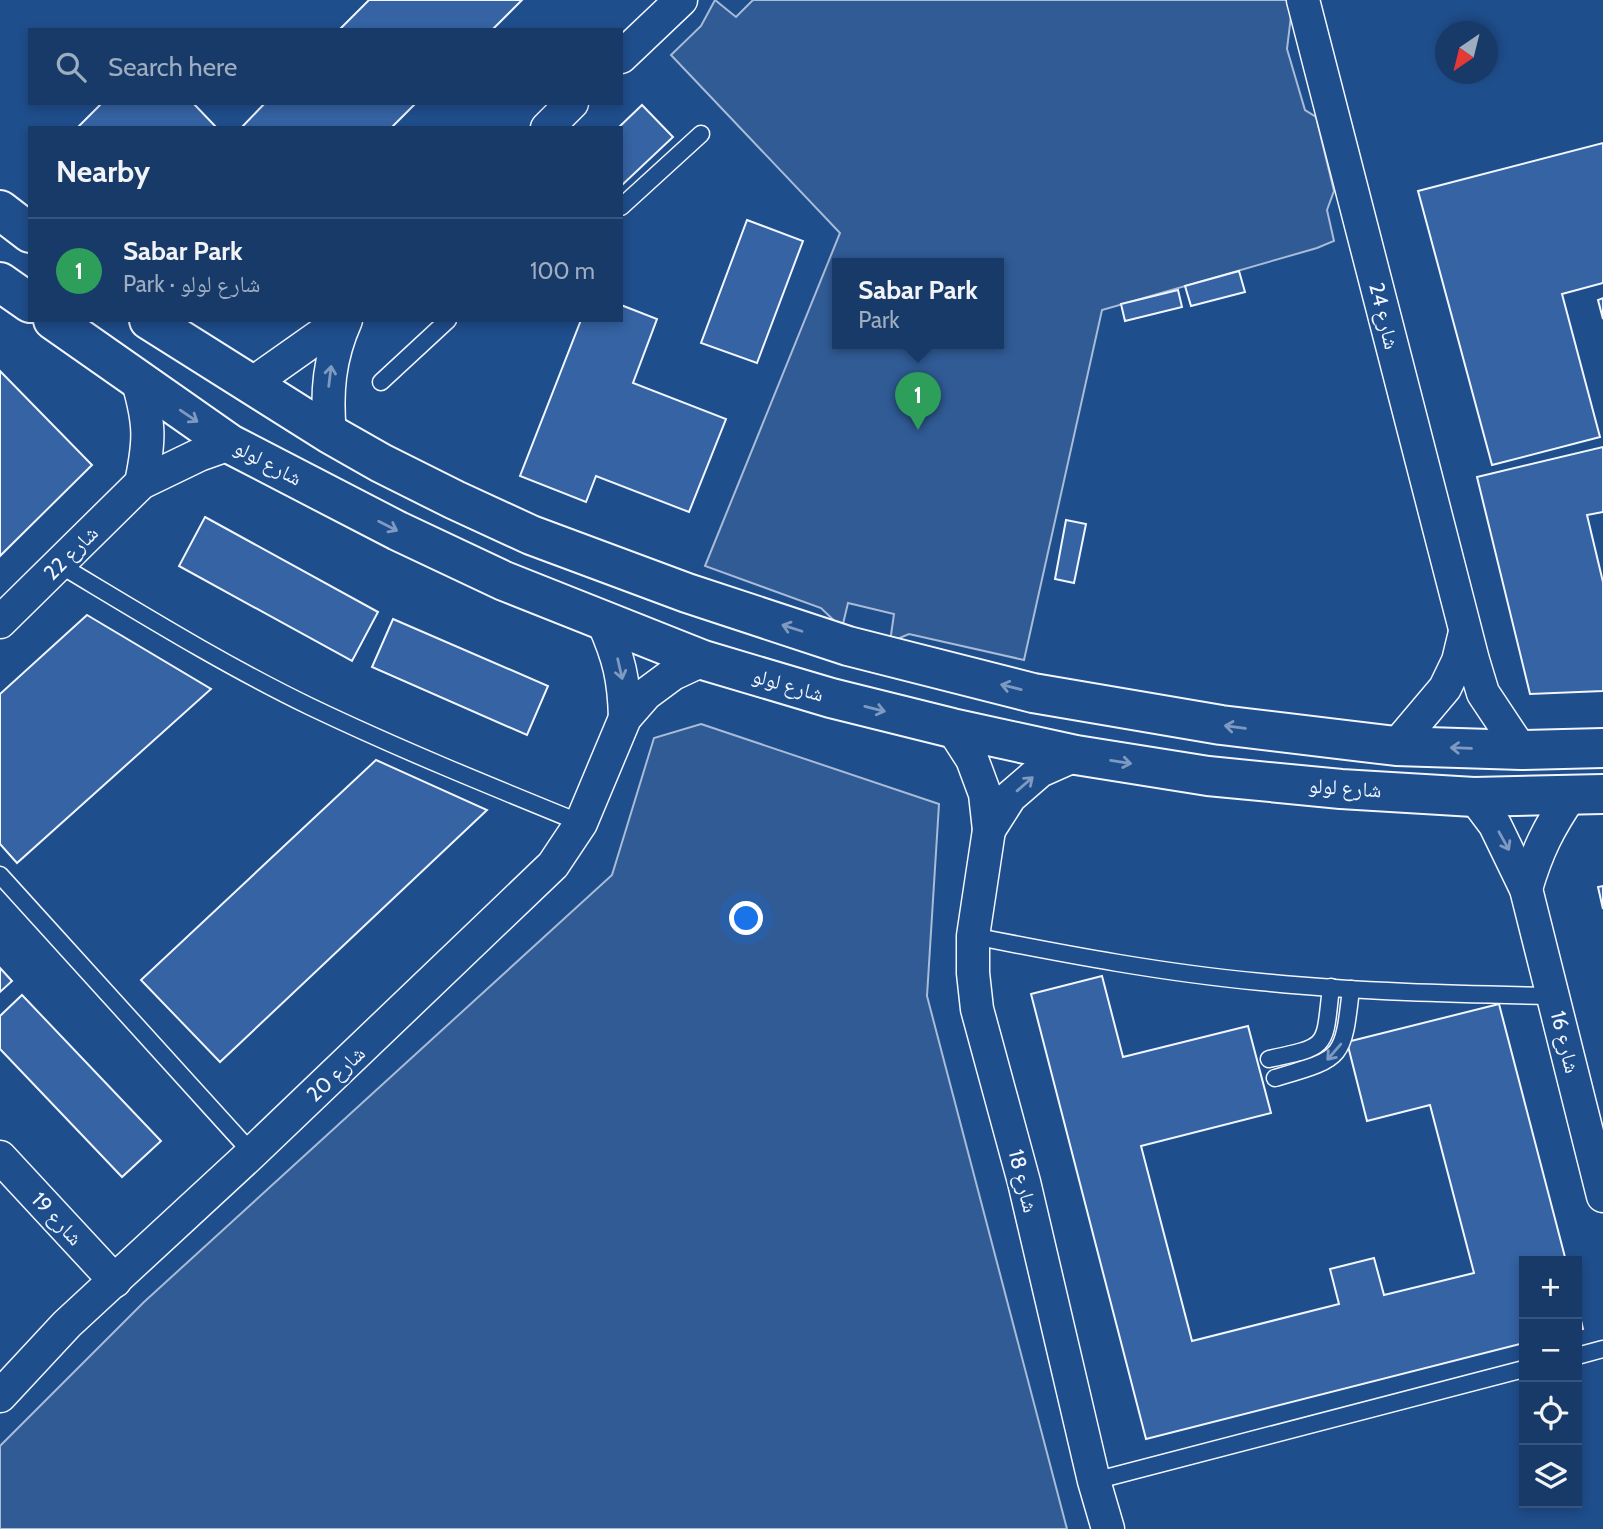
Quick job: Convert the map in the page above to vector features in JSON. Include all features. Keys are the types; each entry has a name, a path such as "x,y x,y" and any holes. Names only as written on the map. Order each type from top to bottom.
{"street":[{"path":"623,55 681,0"},
{"name":"شارع 24","path":"1303,0 1465,632 1483,693 1521,751"},
{"path":"549,126 570,105"},
{"path":"0,210 28,231"},
{"path":"0,282 28,302"},
{"name":"شارع لولو","path":"56,322 230,444 398,531 504,581 703,660 831,698 952,728 1076,755 1208,776 1341,789 1474,797 1587,794"},
{"path":"152,322 330,434 455,500 531,535 687,593 848,646 1046,695 1221,725 1396,746 1521,751 1603,748"},
{"path":"250,385 341,322"},
{"path":"330,434 329,377 343,322"},
{"path":"138,382 148,415 148,449 141,483"},
{"name":"شارع 22","path":"0,622 141,483 190,459 230,444"},
{"name":"شارع 20","path":"603,622 617,652 624,685 625,718"},
{"name":"شارع 24","path":"1396,746 1445,688 1458,661 1465,632"},
{"path":"831,698 848,646"},
{"name":"شارع 20","path":"0,1396 68,1324 252,1153 553,865 581,823 625,718 646,694 673,674 703,660"},
{"name":"شارع 18","path":"952,728 972,759 985,794 989,830 973,936 977,1009 1024,1182 1094,1481 1108,1529"},
{"name":"شارع 18","path":"989,830 1010,797 1040,771 1076,755"},
{"name":"شارع 16","path":"1527,889 1536,855 1551,824 1587,794"},
{"name":"شارع 16","path":"1474,797 1495,825 1527,889 1603,1196"},
{"name":"شارع 19","path":"0,1157 115,1280"}],"lane":[{"path":"623,205 701,134"},
{"path":"381,382 446,322"},
{"path":"60,565 183,639 309,706 440,765 581,823"},
{"path":"0,875 252,1153"},
{"path":"973,936 1117,964 1262,982 1407,993 1553,996"},
{"path":"1269,1059 1305,1052 1319,1044 1326,1029 1331,987"},
{"path":"1275,1077 1321,1064 1338,1050 1346,1030 1351,989"},
{"path":"1582,1355 1603,1349"},
{"path":"1094,1481 1519,1370"}],"shaded area":[{"path":"715,0 736,17 753,0 1289,0 1291,16 1287,49 1305,110 1316,117 1334,191 1327,210 1334,241 1102,310 1024,660 909,634 890,642 894,614 848,603 842,628 821,608 705,566 840,233 671,55 701,26"},
{"path":"701,724 939,804 927,996 1067,1529 0,1529 0,1446 144,1302 612,875 654,738"}],"building":[{"path":"369,0 522,0 494,28 341,28"},
{"path":"100,105 195,105 215,126 79,126"},
{"path":"263,105 414,105 393,126 243,126"},
{"path":"642,105 673,137 623,184 623,126 620,126"},
{"path":"1603,143 1603,283 1562,294 1600,437 1492,465 1418,191"},
{"path":"747,220 803,241 757,363 701,343"},
{"path":"1239,271 1245,292 1191,306 1185,286"},
{"path":"1178,290 1182,307 1125,321 1121,304"},
{"path":"1603,298 1603,319 1598,300"},
{"path":"623,306 657,319 633,383 726,419 689,512 596,476 586,502 520,476 580,322 623,322"},
{"path":"0,371 92,465 0,556"},
{"path":"1603,447 1603,512 1587,515 1603,582 1603,691 1530,694 1477,477"},
{"path":"205,517 378,612 352,661 179,566"},
{"path":"1066,520 1086,524 1074,583 1055,579"},
{"path":"87,615 211,689 17,863 0,844 0,694"},
{"path":"393,619 548,686 527,735 372,667"},
{"path":"376,760 487,810 220,1062 141,980"},
{"path":"1603,886 1603,909 1598,887"},
{"path":"0,968 12,981 0,992"},
{"path":"1102,976 1123,1057 1248,1026 1271,1113 1141,1146 1192,1341 1339,1304 1330,1269 1374,1258 1384,1295 1474,1273 1430,1105 1367,1121 1347,1042 1499,1004 1565,1256 1519,1256 1519,1344 1146,1439 1031,994"},
{"path":"22,995 161,1141 122,1177 0,1049 0,1016"}],"place":[{"name":"Sabar Park","path":"918,430"}]}
